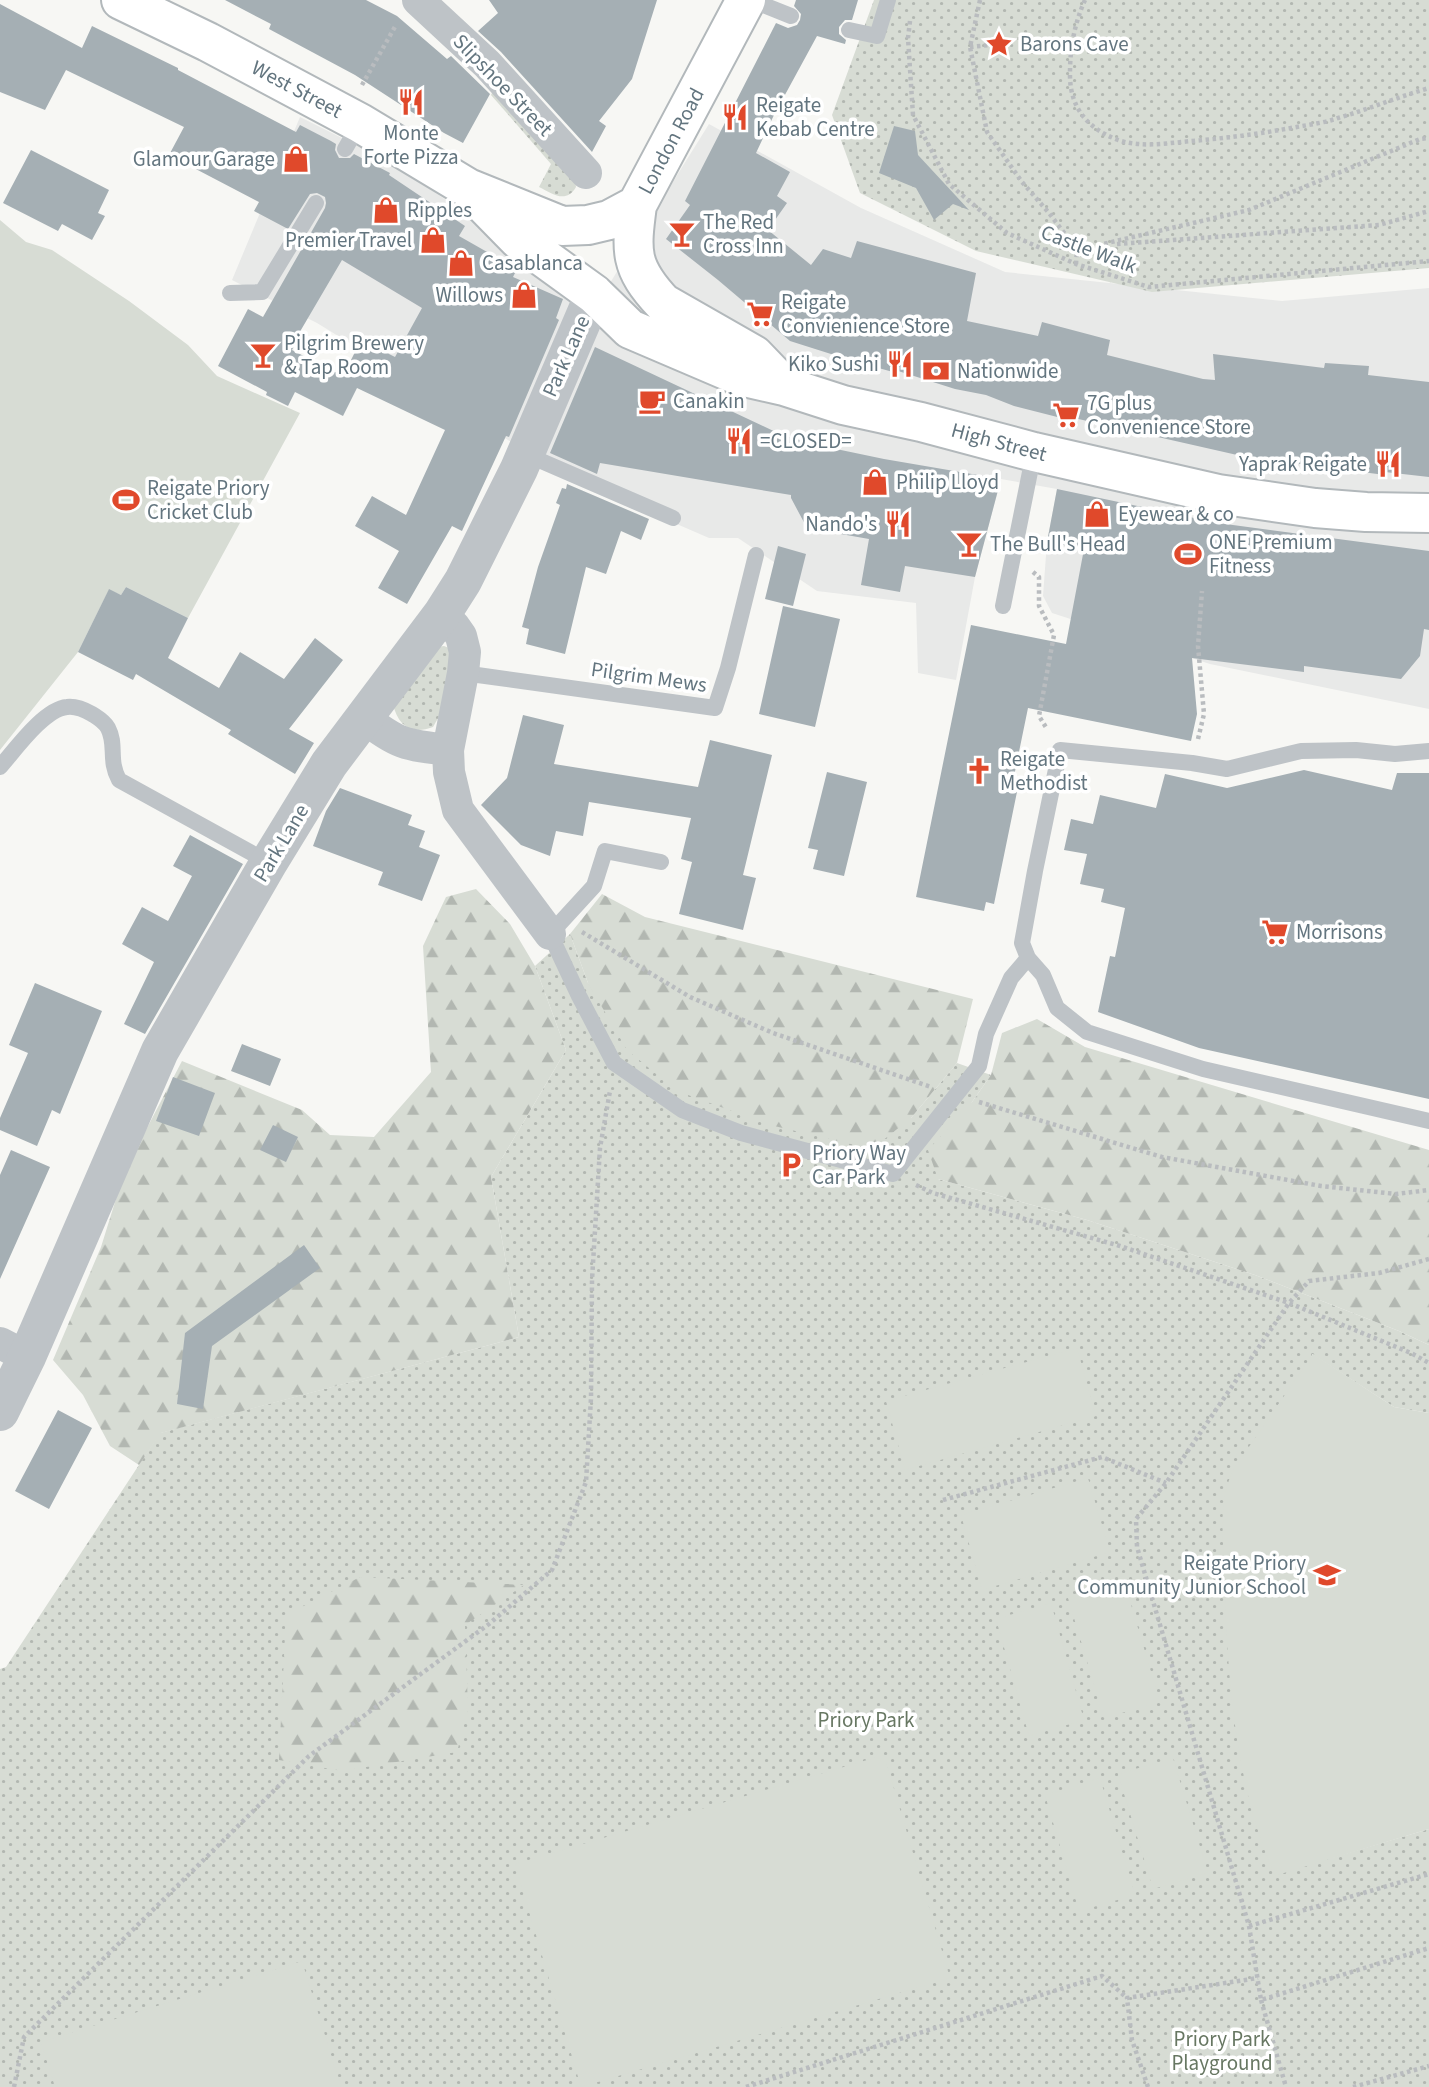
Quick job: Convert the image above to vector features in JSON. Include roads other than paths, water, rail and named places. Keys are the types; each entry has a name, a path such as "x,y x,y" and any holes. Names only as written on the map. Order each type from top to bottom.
{"main road":[{"name":"West Street","path":"121,0 208,42 348,128 468,188 562,226 588,225 609,220 637,205"},
{"name":"London Road","path":"749,0 637,205 633,258 652,292 663,303 754,355 784,386"},
{"name":"West Street","path":"468,188 518,239 594,294"},
{"name":"High Street","path":"594,294 630,328 740,376 784,386 843,405 1218,494 1315,508 1429,513"}],"street":[{"name":"Slipshoe Street","path":"418,0 487,64 586,173"},
{"name":"Park Lane","path":"0,1412 13,1350 160,1051 329,764 442,614 463,581 525,454 594,294"},
{"path":"576,336 592,330 630,328"},
{"path":"442,614 461,636 465,652 448,750 449,772 458,810 550,934"},
{"path":"363,717 387,736 401,743 448,750"}],"lane":[{"path":"749,0 791,16"},
{"path":"849,30 877,36 888,0"},
{"path":"230,293 262,292 316,203"},
{"path":"1003,606 1034,452"},
{"path":"525,454 673,518"},
{"name":"Pilgrim Mews","path":"463,673 715,708 728,668 756,555"},
{"path":"0,767 48,714 67,706 85,710 104,722 109,730 113,770 118,780 269,862"},
{"path":"1429,751 1395,754 1356,750 1301,751 1227,769 1060,750 1022,943 1028,958 1043,975 1057,1008 1087,1032 1203,1069 1429,1121"},
{"path":"661,862 605,851 594,886 550,934 614,1063 682,1110 741,1133 893,1174 979,1066 986,1034 1012,978 1028,958"}],"place":[{"name":"Barons Cave","path":"999,44"},
{"name":"Monte Forte Pizza","path":"411,102"},
{"name":"Reigate Kebab Centre","path":"735,117"},
{"name":"Glamour Garage","path":"296,159"},
{"name":"Ripples","path":"386,210"},
{"name":"The Red Cross Inn","path":"682,234"},
{"name":"Premier Travel","path":"433,240"},
{"name":"Casablanca","path":"461,263"},
{"name":"Willows","path":"524,295"},
{"name":"Reigate Convienience Store","path":"760,314"},
{"name":"Pilgrim Brewery & Tap Room","path":"263,355"},
{"name":"Kiko Sushi","path":"900,364"},
{"name":"Nationwide","path":"936,371"},
{"name":"Canakin","path":"652,401"},
{"name":"7G plus Convenience Store","path":"1066,415"},
{"name":"=CLOSED=","path":"739,441"},
{"name":"Yaprak Reigate","path":"1388,464"},
{"name":"Philip Lloyd","path":"875,482"},
{"name":"Reigate Priory Cricket Club","path":"126,500"},
{"name":"Eyewear & co","path":"1097,514"},
{"name":"Nando's","path":"898,524"},
{"name":"The Bull's Head","path":"969,544"},
{"name":"ONE Premium Fitness","path":"1188,554"},
{"name":"Reigate Methodist","path":"979,771"},
{"name":"Morrisons","path":"1275,932"},
{"name":"Priory Way Car Park","path":"791,1165"},
{"name":"Reigate Priory Community Junior School","path":"1327,1575"}],"park label":[{"name":"Priory Park","path":"866,1720"},
{"name":"Priory Park Playground","path":"1222,2051"}]}
